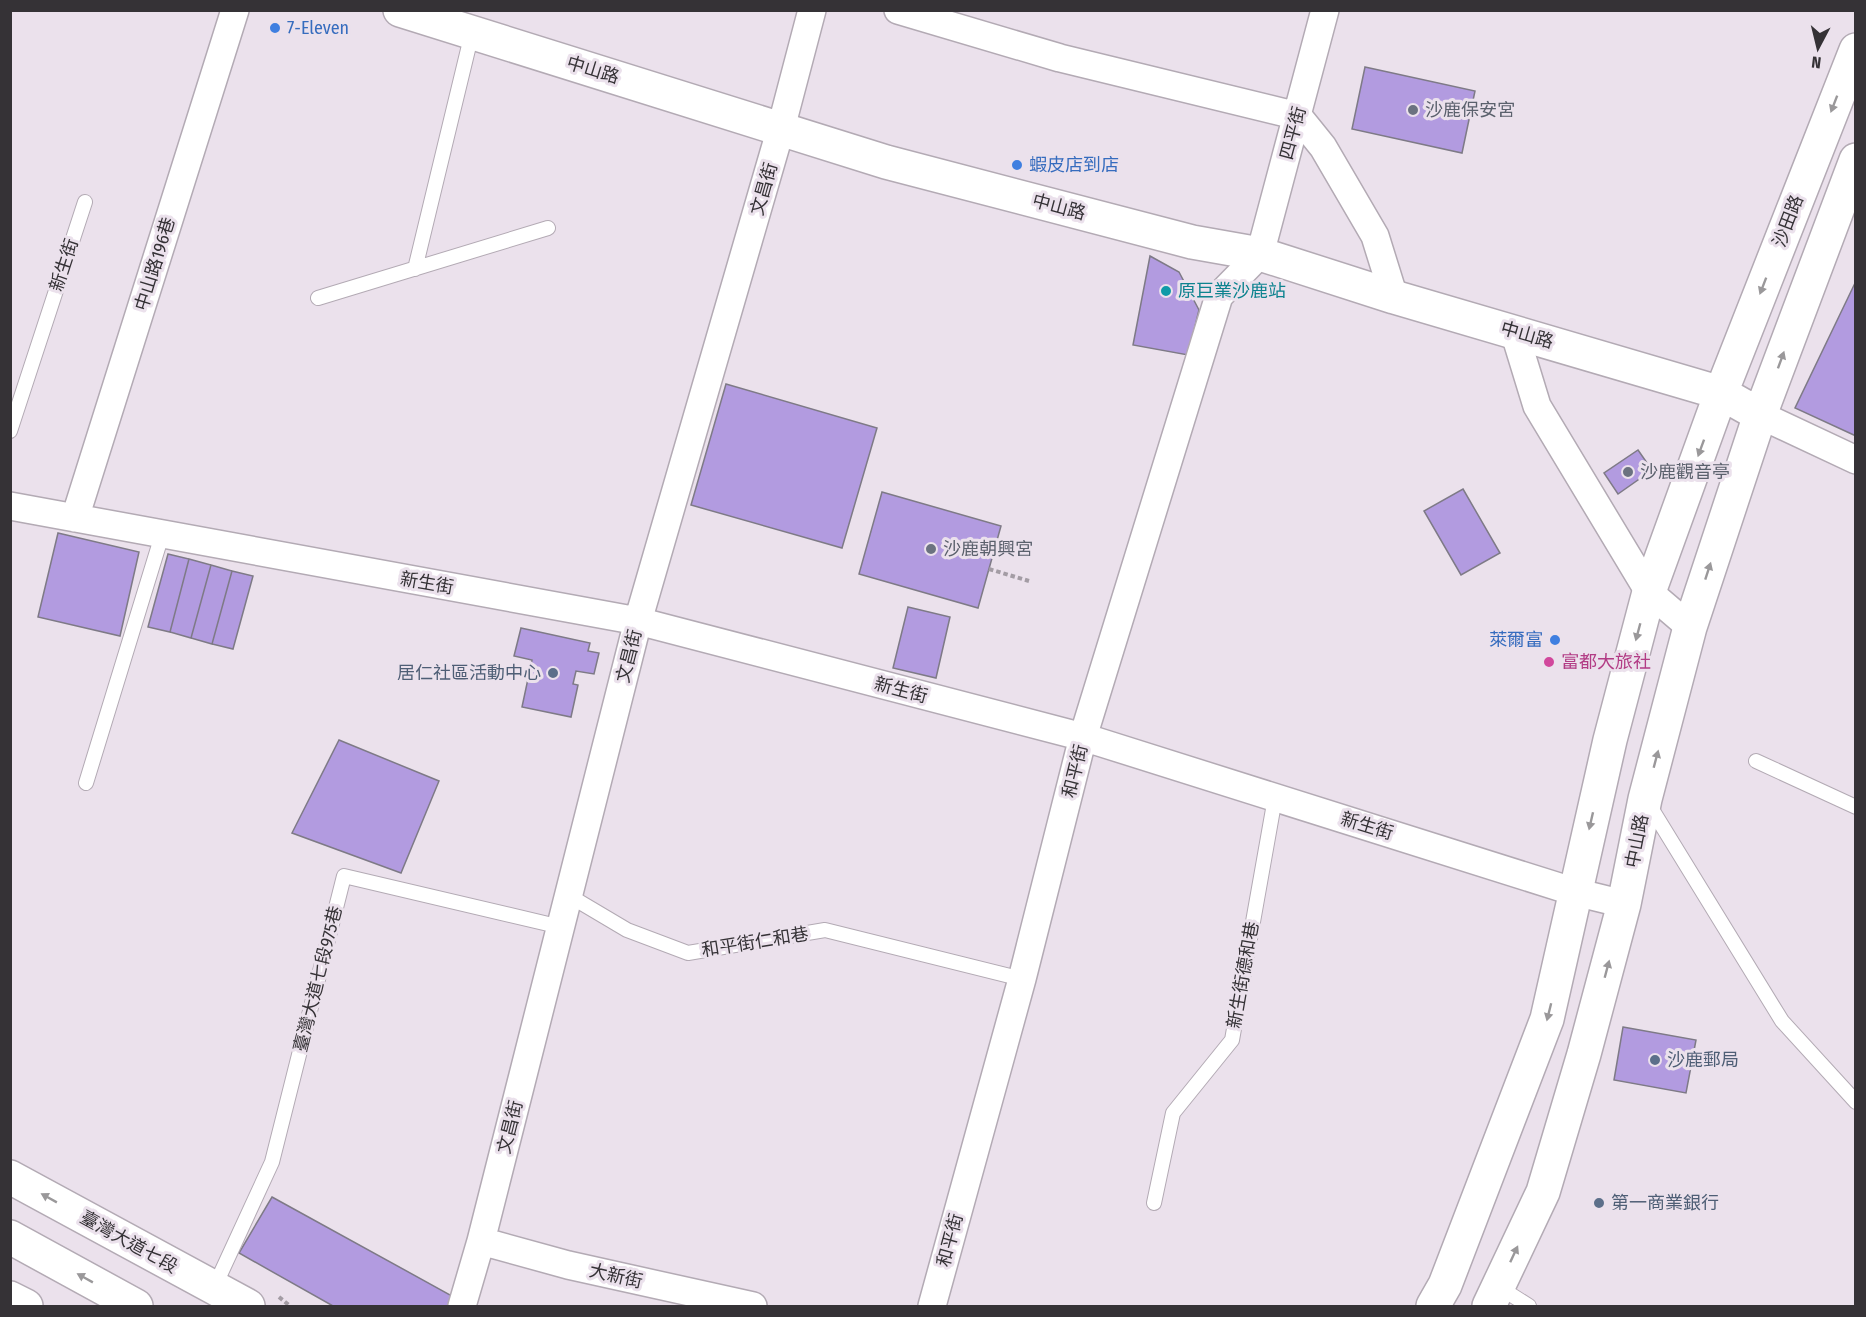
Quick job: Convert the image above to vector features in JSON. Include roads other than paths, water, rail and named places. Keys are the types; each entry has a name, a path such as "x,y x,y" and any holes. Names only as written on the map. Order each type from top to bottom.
{"street":[{"name":"中山路196巷","path":"75,518 235,10"},
{"name":"中山路","path":"400,10 886,162 1192,242 1260,254 1394,297 1721,393 1760,415 1690,627 1645,799 1624,904 1584,1054 1543,1192 1494,1297"},
{"name":"文昌街","path":"462,1306 481,1241 638,621 781,128 812,10"},
{"path":"898,10 1059,57 1298,116 1323,147 1375,236 1394,297"},
{"name":"四平街","path":"1260,254 1325,10"},
{"name":"沙田路","path":"1721,393 1856,50"},
{"path":"1852,179 1760,415 1856,460"},
{"name":"和平街","path":"932,1306 1022,979 1083,737 1219,296 1260,254"},
{"path":"1514,331 1537,406 1649,592 1690,627"},
{"path":"1433,1306 1445,1285 1547,1019 1610,740 1649,592 1721,393"},
{"name":"新生街","path":"10,506 638,621 1083,737 1575,892 1624,904"},
{"name":"臺灣大道七段","path":"10,1177 248,1306"},
{"path":"10,1237 136,1306"},
{"name":"大新街","path":"481,1241 568,1265 753,1306"},
{"path":"10,1298 26,1306"}],"lane":[{"path":"414,268 472,33"},
{"name":"新生街","path":"10,431 85,202"},
{"path":"318,298 548,228"},
{"path":"86,783 162,535"},
{"path":"1756,761 1856,807"},
{"name":"新生街德和巷","path":"1154,1203 1173,1113 1232,1040 1275,798"},
{"path":"1645,799 1782,1021 1856,1102"},
{"name":"臺灣大道七段975巷","path":"214,1288 272,1162 344,876 561,927"},
{"name":"和平街仁和巷","path":"568,895 627,930 688,953 825,930 1022,979"},
{"path":"1494,1297 1529,1306"}],"place":[{"name":"7-Eleven","path":"275,28"},
{"name":"沙鹿保安宮","path":"1413,110"},
{"name":"蝦皮店到店","path":"1017,165"},
{"name":"原巨業沙鹿站","path":"1166,291"},
{"name":"沙鹿觀音亭","path":"1628,472"},
{"name":"沙鹿朝興宮","path":"931,549"},
{"name":"萊爾富","path":"1555,640"},
{"name":"富都大旅社","path":"1549,662"},
{"name":"居仁社區活動中心","path":"553,673"},
{"name":"沙鹿郵局","path":"1655,1060"},
{"name":"第一商業銀行","path":"1599,1203"}]}
